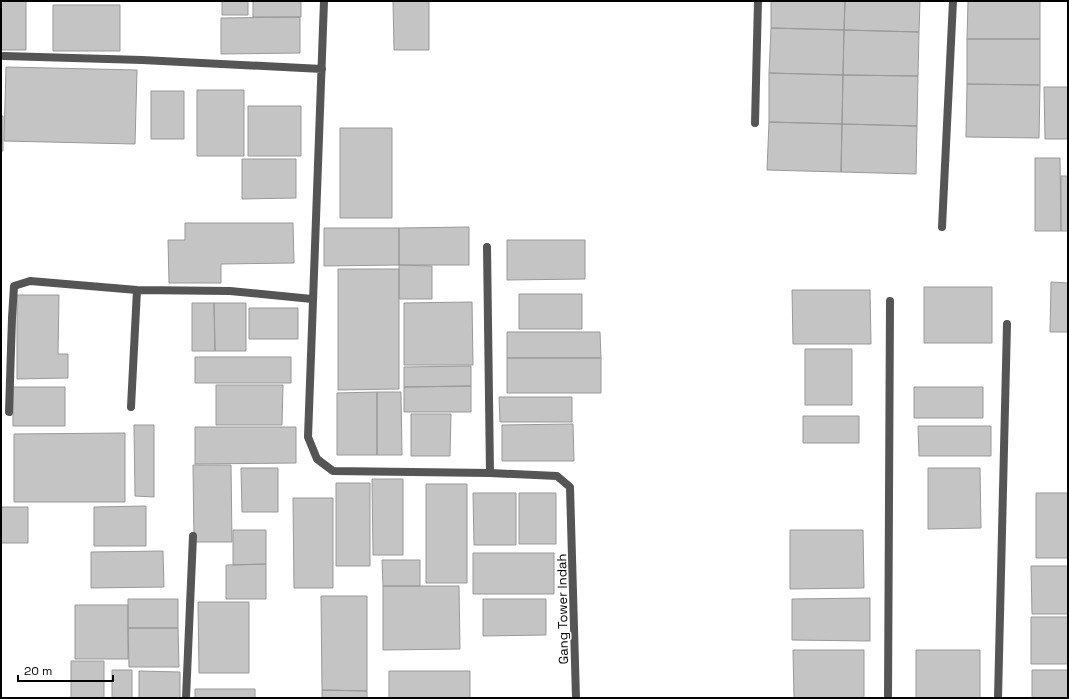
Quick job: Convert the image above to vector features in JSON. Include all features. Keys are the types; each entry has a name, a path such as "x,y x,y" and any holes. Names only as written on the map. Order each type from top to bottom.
{"street":[{"name":"Gang Tower Indah","path":"324,1 308,437 317,459 333,471 490,473 557,476 570,487 576,698"},
{"path":"755,123 758,1"},
{"path":"942,227 953,1"},
{"path":"4,56 142,60 322,69"},
{"path":"487,247 490,473"},
{"path":"9,412 14,286 30,281 137,290 230,291 312,299"},
{"path":"132,407 137,290"},
{"path":"888,698 890,302"},
{"path":"998,698 1007,324"},
{"path":"186,698 193,536"}],"building":[{"path":"1,1 26,1 26,50 1,50"},
{"path":"222,1 248,1 248,15 222,15"},
{"path":"253,1 301,1 301,17 253,17"},
{"path":"393,1 429,1 429,50 394,50"},
{"path":"771,1 845,1 844,30 771,28"},
{"path":"845,1 920,1 919,32 844,30"},
{"path":"968,1 1040,1 1040,39 967,39"},
{"path":"53,5 120,5 120,51 53,51"},
{"path":"300,17 300,53 221,54 221,18"},
{"path":"771,28 844,30 843,75 769,73"},
{"path":"844,30 919,32 918,76 843,75"},
{"path":"967,39 1040,39 1040,85 967,84"},
{"path":"6,67 137,70 135,144 4,141"},
{"path":"769,73 843,75 842,124 769,122"},
{"path":"843,75 918,76 917,126 842,124"},
{"path":"967,84 1040,85 1039,138 966,137"},
{"path":"1044,87 1068,87 1068,139 1045,139"},
{"path":"197,90 244,90 244,156 197,156"},
{"path":"151,91 184,91 184,139 151,139"},
{"path":"248,106 301,106 301,156 248,156"},
{"path":"1,116 3,116 3,151 1,151"},
{"path":"769,122 842,124 841,172 767,170"},
{"path":"842,124 917,126 916,174 841,172"},
{"path":"340,128 392,128 392,218 340,218"},
{"path":"1035,158 1060,158 1061,231 1035,231"},
{"path":"242,159 296,159 296,198 242,199"},
{"path":"1061,176 1068,176 1068,231 1061,231"},
{"path":"185,223 293,223 294,263 221,264 221,283 169,283 168,240 185,240"},
{"path":"469,227 469,265 399,265 399,228"},
{"path":"324,228 399,228 399,265 324,266"},
{"path":"507,240 585,240 585,279 507,280"},
{"path":"399,265 432,266 432,299 399,299"},
{"path":"338,269 399,269 399,389 338,390"},
{"path":"1051,282 1068,283 1068,332 1050,332"},
{"path":"924,287 992,287 992,343 924,343"},
{"path":"792,290 870,290 871,344 793,344"},
{"path":"519,294 582,294 582,329 519,329"},
{"path":"17,295 59,295 58,354 68,354 68,378 17,379"},
{"path":"472,302 473,365 404,365 404,303"},
{"path":"192,303 214,303 215,351 192,351"},
{"path":"214,303 246,303 246,351 215,351"},
{"path":"249,308 298,308 298,339 249,339"},
{"path":"507,332 600,332 601,358 507,358"},
{"path":"805,349 852,349 852,405 805,405"},
{"path":"195,357 291,357 291,383 195,383"},
{"path":"507,358 601,358 601,393 507,393"},
{"path":"471,366 471,386 404,387 404,367"},
{"path":"216,385 283,385 282,425 216,425"},
{"path":"471,386 471,412 404,412 404,387"},
{"path":"13,387 65,387 65,426 13,426"},
{"path":"914,387 983,387 983,418 914,418"},
{"path":"377,392 377,455 337,455 337,393"},
{"path":"377,392 401,392 402,455 377,455"},
{"path":"499,397 572,397 572,422 500,422"},
{"path":"411,414 451,414 450,456 411,456"},
{"path":"803,416 859,416 859,443 803,443"},
{"path":"573,424 574,461 502,461 502,425"},
{"path":"134,425 154,425 154,497 135,496"},
{"path":"918,426 991,426 991,456 919,456"},
{"path":"195,427 296,427 296,463 195,464"},
{"path":"125,433 125,502 14,502 14,434"},
{"path":"193,465 231,465 232,542 194,542"},
{"path":"241,468 278,468 278,512 242,512"},
{"path":"928,468 980,468 981,528 928,529"},
{"path":"372,479 403,479 403,555 373,555"},
{"path":"336,483 370,483 370,566 336,566"},
{"path":"426,484 467,484 467,583 426,583"},
{"path":"473,493 516,493 516,545 474,545"},
{"path":"519,493 556,493 556,544 519,544"},
{"path":"1036,493 1068,493 1068,558 1036,558"},
{"path":"293,498 333,498 333,588 294,588"},
{"path":"146,506 146,546 94,546 94,507"},
{"path":"1,507 28,507 28,543 1,543"},
{"path":"233,530 266,530 266,564 233,565"},
{"path":"790,530 863,530 864,588 790,589"},
{"path":"163,551 164,587 91,588 91,552"},
{"path":"473,553 554,553 554,594 473,594"},
{"path":"382,560 420,560 420,586 383,586"},
{"path":"266,564 266,599 226,599 226,565"},
{"path":"1031,566 1068,566 1068,614 1032,614"},
{"path":"383,586 459,586 460,649 383,650"},
{"path":"321,596 367,596 367,691 322,690"},
{"path":"870,598 870,641 792,640 792,599"},
{"path":"128,599 178,599 178,628 128,628"},
{"path":"483,599 546,599 546,635 483,636"},
{"path":"198,602 249,602 249,673 199,673"},
{"path":"75,605 128,605 128,659 75,659"},
{"path":"1031,617 1068,617 1068,664 1031,664"},
{"path":"128,628 178,628 179,667 129,667"},
{"path":"793,650 864,650 864,698 794,698"},
{"path":"916,650 980,650 980,698 916,698"},
{"path":"71,661 104,661 104,698 71,698"},
{"path":"112,670 132,670 132,698 112,698"},
{"path":"1032,670 1068,670 1068,698 1032,698"},
{"path":"139,671 180,672 180,698 139,698"},
{"path":"389,671 470,671 470,698 389,698"},
{"path":"195,689 255,689 255,698 195,698"},
{"path":"322,690 367,691 367,698 322,698"}]}
